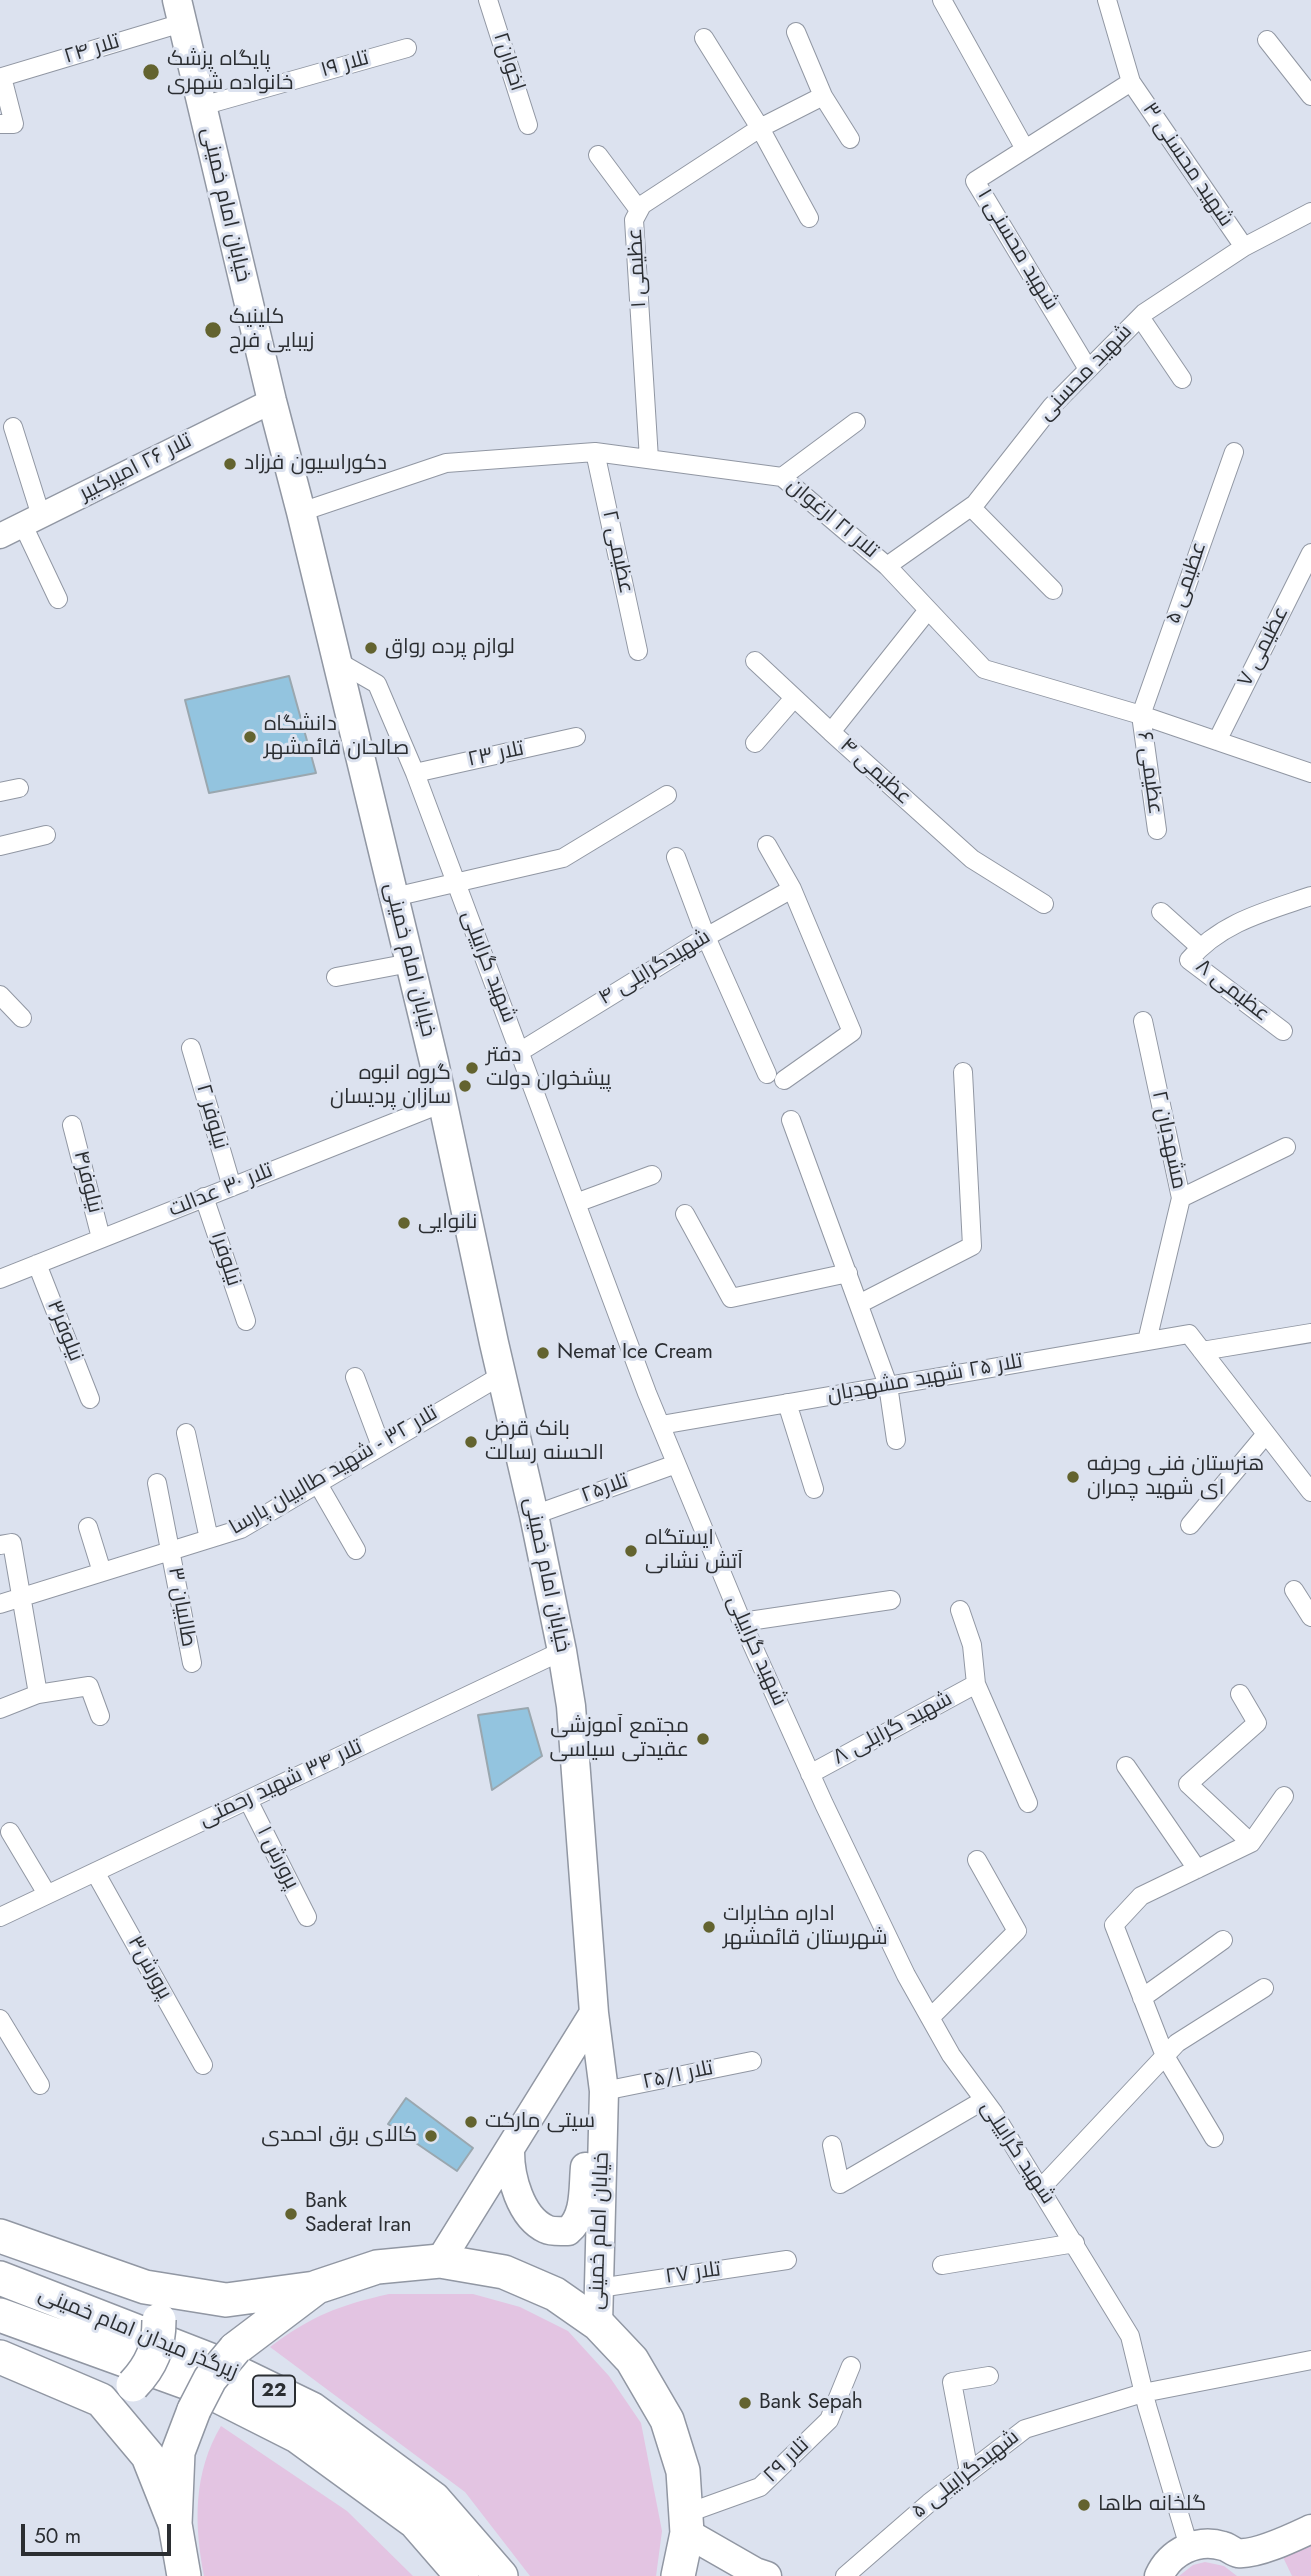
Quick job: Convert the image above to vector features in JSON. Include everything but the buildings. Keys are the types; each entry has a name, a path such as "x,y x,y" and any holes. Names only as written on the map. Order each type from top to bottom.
{"highway":[{"path":"0,2216 40,2231 71,2261"},
{"path":"0,2236 145,2287 226,2300 317,2287 377,2267 440,2261 504,2272 555,2294 598,2324 632,2360 667,2420 683,2471 686,2523 678,2576"},
{"name":"زیرگذر میدان امام خمینی","path":"0,2278 213,2361 312,2409 435,2500 501,2576"},
{"path":"100,2400 133,2385 146,2372 155,2356 159,2320 154,2302 145,2287"},
{"path":"175,2524 178,2452 194,2410 211,2379 235,2349 317,2287"},
{"name":"زیرگذر میدان امام خمینی","path":"0,2315 202,2388 297,2436 415,2522 462,2576"},
{"path":"0,2357 100,2400 148,2456 175,2524 184,2576"}],"main road":[{"name":"خیابان امام خمینی","path":"179,11 443,1103 562,1651 571,1706 594,2013 604,2094 598,2324"},
{"name":"تلار ۲۶ امیرکبیر","path":"0,536 272,401"},
{"path":"440,2261 594,2013"},
{"path":"510,2152 510,2173 520,2199 533,2218 544,2228 568,2231 579,2218 588,2130 604,2094"},
{"path":"686,2523 755,2572 767,2576"},
{"path":"1159,2576 1174,2556 1189,2547 1206,2544 1223,2546 1238,2553 1279,2545 1311,2529"}],"street":[{"name":"اخوان۲","path":"488,0 528,125"},
{"path":"942,0 1025,149"},
{"name":"شهید محسنی ۳","path":"1107,0 1131,82 1244,247"},
{"name":"تلار ۲۴","path":"2,77 179,11"},
{"path":"796,32 823,96 850,139"},
{"path":"704,38 760,128 809,218"},
{"path":"1267,40 1311,96"},
{"name":"تلار ۱۹","path":"202,106 407,48"},
{"path":"0,124 14,124 2,77"},
{"name":"شهید محسنی ۱","path":"1088,369 975,181 1131,82"},
{"name":"عظیمی ۱","path":"649,459 634,220 642,205 760,128 823,96"},
{"path":"598,155 639,210"},
{"name":"شهید محسنی","path":"887,566 971,507 1052,406 1140,317 1244,247 1311,212"},
{"path":"1140,317 1182,379"},
{"path":"782,477 856,422"},
{"path":"13,427 32,520 58,599"},
{"name":"تلار ۲۱ ارغوان","path":"301,512 446,463 595,452 782,477 887,566 984,669 1141,715 1311,773"},
{"name":"عظیمی ۲","path":"595,452 639,651"},
{"name":"عظیمی ۵","path":"1141,715 1234,452"},
{"path":"971,507 1053,590"},
{"name":"عظیمی ۷","path":"1217,741 1311,553"},
{"name":"عظیمی ۴","path":"928,610 831,732 972,859 1044,904"},
{"path":"755,661 831,732"},
{"name":"شهید گراییلی","path":"337,662 377,684 415,773 660,1424 742,1622 810,1774 906,1975 951,2056 984,2100 1041,2188 1130,2336 1143,2393 1189,2547"},
{"path":"755,743 794,698"},
{"name":"عظیمی ۶","path":"1141,715 1157,830"},
{"name":"تلار ۲۳","path":"415,773 576,737"},
{"path":"0,792 19,788"},
{"path":"394,897 563,858 667,795"},
{"path":"0,846 46,835"},
{"path":"676,857 706,937 776,1077 852,1032 792,890 767,845"},
{"name":"شهیدگرایلی ۴","path":"521,1051 706,937 792,890"},
{"name":"عظیمی ۸","path":"1283,1031 1188,959 1240,920 1311,896"},
{"path":"1161,912 1188,959"},
{"path":"336,977 410,963"},
{"path":"0,995 22,1018"},
{"name":"مشهدبان ۲","path":"1143,1021 1181,1198 1147,1341"},
{"name":"نیلوفر ۲","path":"191,1048 232,1186"},
{"path":"859,1304 972,1245 963,1072"},
{"name":"تلار ۳۰ عدالت","path":"0,1279 443,1103"},
{"path":"791,1120 888,1385 896,1440"},
{"name":"نیلوفر۴","path":"72,1125 101,1238"},
{"path":"1181,1198 1286,1147"},
{"path":"576,1203 652,1175"},
{"name":"نیلوفر۱","path":"204,1197 246,1321"},
{"path":"685,1214 731,1298 848,1273"},
{"name":"نیلوفر۳","path":"37,1264 90,1399"},
{"path":"1311,1333 1202,1351 1311,1492"},
{"name":"تلار ۲۵ شهید مشهدبان","path":"660,1424 1189,1334 1202,1351"},
{"name":"تلار ۳۲ - شهید طالبیان پارسا","path":"0,1604 241,1529 502,1375"},
{"path":"355,1377 381,1447"},
{"path":"787,1403 814,1489"},
{"path":"186,1433 209,1539"},
{"path":"1190,1525 1266,1434"},
{"name":"تلار۲۵","path":"534,1514 676,1464"},
{"name":"طالبیان ۳","path":"157,1483 191,1663"},
{"path":"318,1484 356,1550"},
{"path":"88,1527 102,1572"},
{"path":"0,1545 12,1544 38,1694"},
{"path":"1294,1590 1311,1617"},
{"path":"742,1622 891,1600"},
{"path":"960,1610 972,1645 976,1684 1028,1803"},
{"name":"تلار ۳۴ شهید رحمتی","path":"0,1917 562,1651"},
{"name":"شهید گرایلی ۸","path":"810,1774 976,1684"},
{"path":"0,1709 38,1694 89,1686 100,1716"},
{"path":"1240,1693 1257,1723 1188,1784 1251,1843"},
{"path":"1126,1766 1197,1869"},
{"path":"1214,2138 1165,2056 1114,1925 1141,1896 1251,1843 1284,1796"},
{"name":"پرورش ۱","path":"248,1800 307,1917"},
{"path":"10,1832 47,1894"},
{"path":"930,2018 1017,1931 977,1860"},
{"name":"پرورش۳","path":"95,1872 203,2065"},
{"path":"1142,1998 1223,1940"},
{"path":"1041,2188 1177,2043 1264,1988"},
{"path":"0,2019 40,2085"},
{"name":"تلار ۲۵/۱","path":"604,2094 752,2061"},
{"path":"832,2145 840,2185 984,2100"},
{"path":"943,2265 1075,2243"},
{"name":"تلار ۲۷","path":"599,2288 787,2260"},
{"name":"شهیدگراییلی ۵","path":"845,2576 929,2503 1025,2429 1143,2393 1311,2360"},
{"name":"تلار ۲۹","path":"686,2523 760,2487 829,2420 850,2366"},
{"path":"969,2472 951,2382 989,2376"}],"shaded area":[{"path":"389,2294 473,2294 520,2307 568,2331 609,2376 641,2423 662,2531 656,2576 530,2576 465,2492 270,2347 326,2313"},
{"path":"221,2426 347,2511 413,2576 204,2576 198,2499 205,2462"},
{"path":"1311,2539 1311,2576 1292,2576 1281,2553"},
{"path":"1205,2562 1224,2566 1237,2576 1179,2576 1193,2565"}],"place":[{"name":"پایگاه پزشک خانواده شهری","path":"151,72"},
{"name":"کلینیک زیبایی فرح","path":"213,330"},
{"name":"دکوراسیون فرزاد","path":"230,464"},
{"name":"لوازم پرده رواق","path":"371,648"},
{"name":"دانشگاه صالحان قائمشهر","path":"250,737"},
{"name":"دفتر پیشخوان دولت","path":"472,1068"},
{"name":"گروه انبوه سازان پردیسان","path":"465,1086"},
{"name":"نانوایی","path":"404,1223"},
{"name":"Nemat Ice Cream","path":"543,1353"},
{"name":"بانک قرض الحسنه رسالت","path":"471,1442"},
{"name":"هنرستان فنی وحرفه ای شهید چمران","path":"1073,1477"},
{"name":"ایستگاه آتش نشانی","path":"631,1551"},
{"name":"مجتمع آموزشی عقیدتی سیاسی","path":"703,1739"},
{"name":"اداره مخابرات شهرستان قائمشهر","path":"709,1927"},
{"name":"سیتی مارکت","path":"471,2122"},
{"name":"کالای برق احمدی","path":"431,2136"},
{"name":"Bank Saderat Iran","path":"291,2214"},
{"name":"Bank Sepah","path":"745,2403"},
{"name":"گلخانه طاها","path":"1084,2505"}]}
